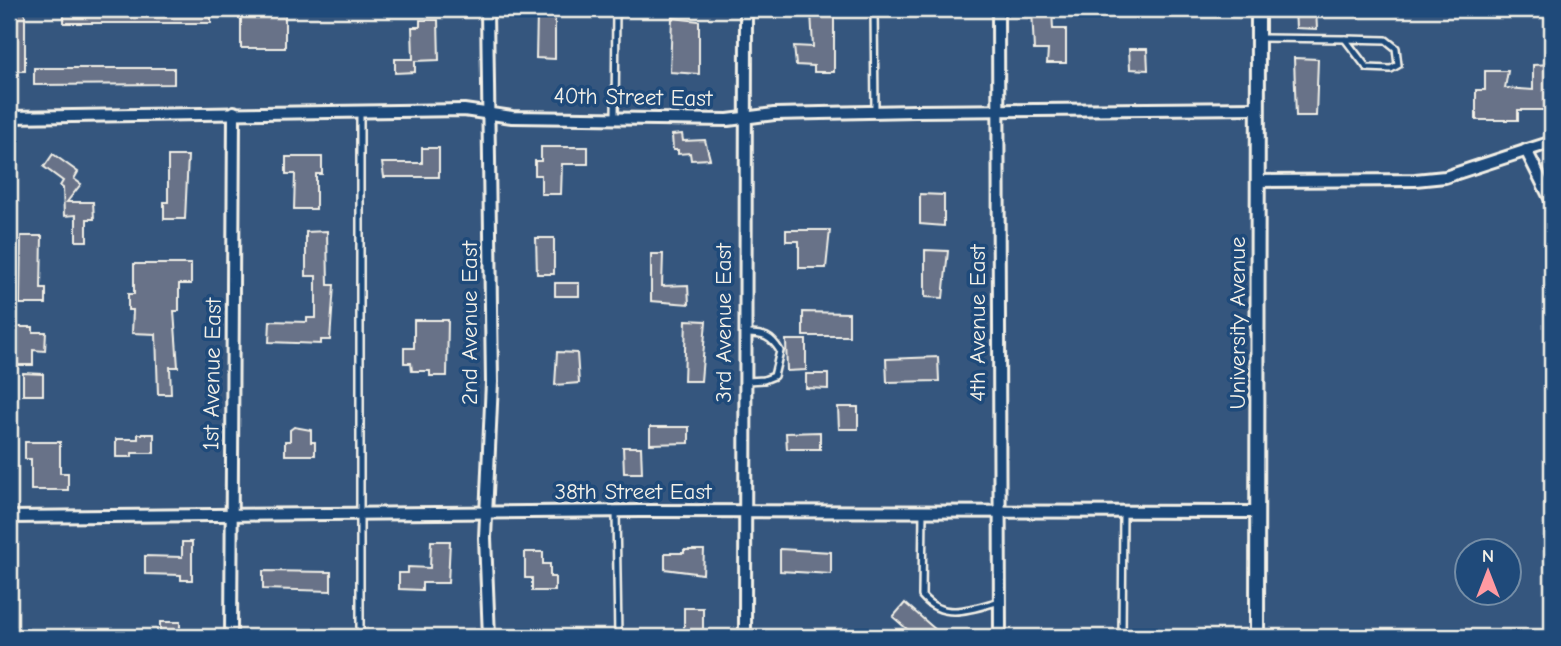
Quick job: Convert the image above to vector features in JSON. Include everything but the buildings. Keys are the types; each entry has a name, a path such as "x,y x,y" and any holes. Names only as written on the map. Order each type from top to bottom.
{"street":[{"name":"2nd Avenue East","path":"487,9 492,382 486,513 489,637"},
{"name":"3rd Avenue East","path":"745,637 746,9"},
{"name":"4th Avenue East","path":"998,9 1000,637"},
{"name":"University Avenue","path":"1256,637 1258,9"},
{"name":"40th Street East","path":"9,117 464,110 488,114 615,119 744,118 875,112 1258,108"},
{"name":"1st Avenue East","path":"231,637 234,112"},
{"path":"1259,180 1415,180 1445,177 1552,142"},
{"path":"1526,150 1552,202"},
{"name":"38th Street East","path":"9,517 923,510 1257,512"}],"lane":[{"path":"615,119 616,9"},
{"path":"874,9 875,112"},
{"path":"1258,38 1345,39 1386,40 1396,48 1398,65 1391,69 1367,68 1345,39"},
{"path":"360,111 360,637"},
{"path":"744,334 762,334 773,339 779,351 774,376 764,380 744,381"},
{"path":"923,510 922,596 932,607 947,612 966,611 1000,601"},
{"path":"1122,637 1123,510"},
{"path":"616,512 618,637"}]}
